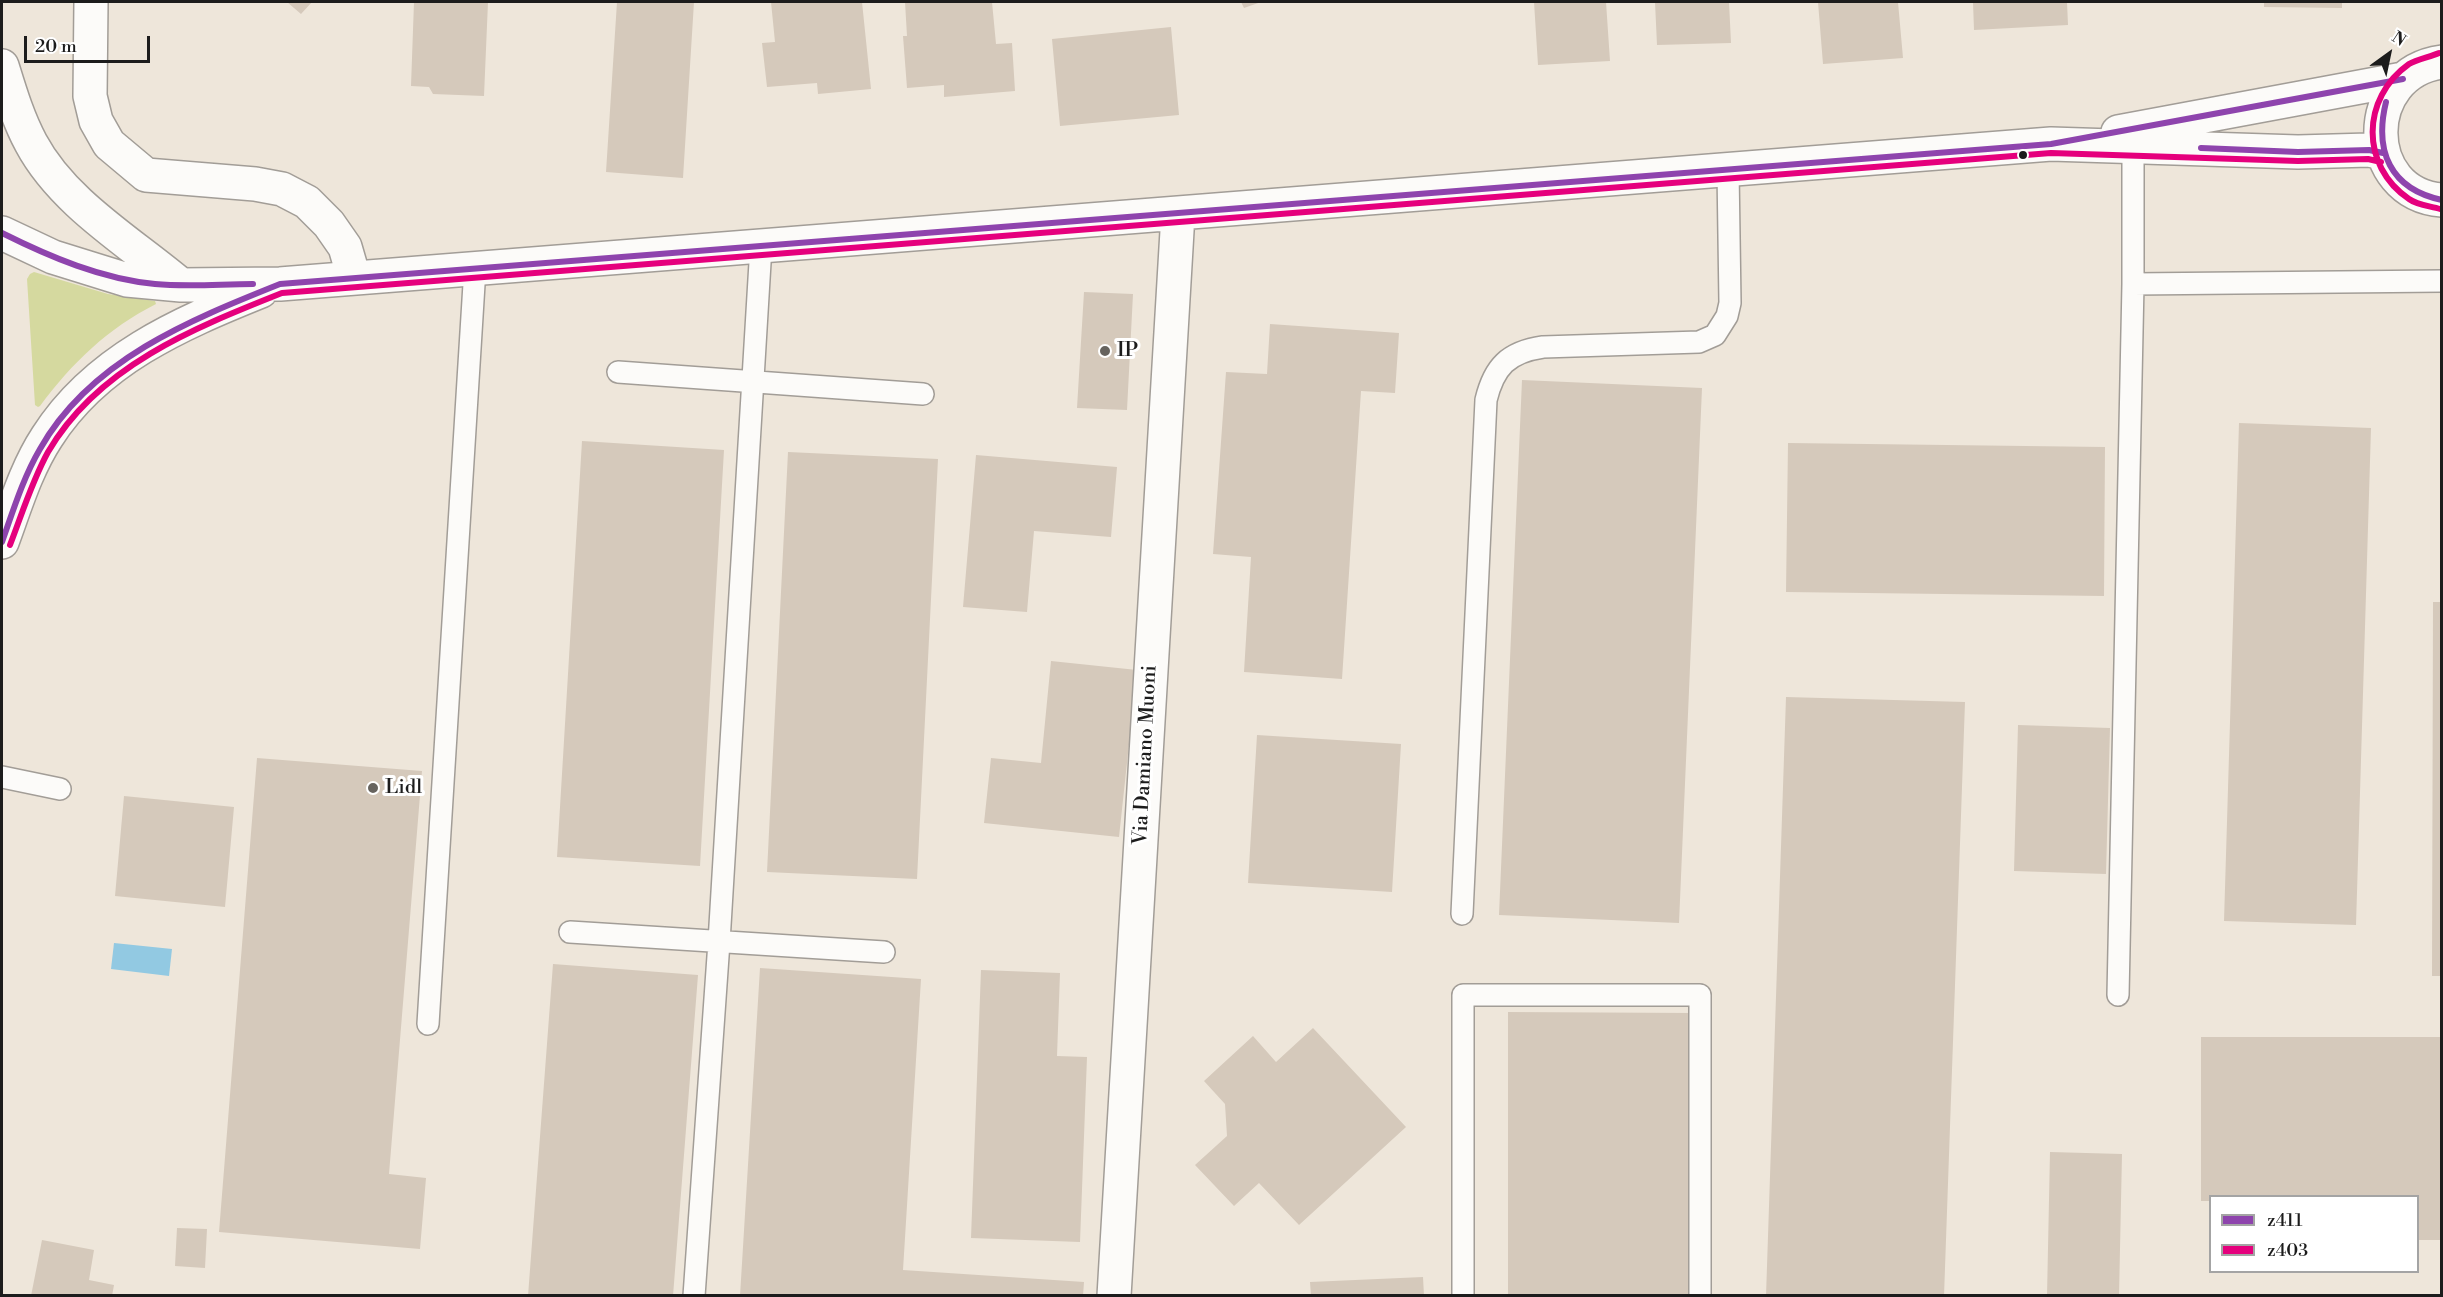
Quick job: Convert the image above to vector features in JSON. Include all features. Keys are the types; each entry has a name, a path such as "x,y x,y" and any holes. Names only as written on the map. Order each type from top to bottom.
{"street":[{"path":"91,2 90,96 96,121 109,144 146,175 255,184 282,189 307,202 328,224 345,247 354,278"},
{"path":"2441,61 2426,65 2403,79 2394,89 2382,113 2380,140 2383,153 2398,179 2423,196 2442,200"},
{"path":"2,66 18,115 32,144 57,180 97,218 181,285"},
{"path":"2,233 53,257 127,280 181,285 280,284 2051,144 2403,79"},
{"path":"2051,144 2298,152 2369,150 2383,153"},
{"name":"Via Damiano Muoni","path":"1114,1296 1178,214"},
{"path":"2,542 32,463 48,436 79,396 113,365 162,334 280,284"}],"lane":[{"path":"2118,995 2133,284 2133,146"},
{"path":"1462,914 1486,400 1490,383 1508,359 1527,349 1699,342 1715,335 1727,316 1731,295 1728,170"},
{"path":"694,1296 719,942 761,246"},
{"path":"428,1024 475,268"},
{"path":"2133,284 2442,280"},
{"path":"618,372 923,394"},
{"path":"2,777 60,789"},
{"path":"570,932 884,952"},
{"path":"1463,1296 1463,995 1700,995 1700,1296"}],"green space":[{"path":"34,272 108,294 155,301 156,304 122,324 92,348 38,407 35,405 27,279"}],"water":[{"path":"114,943 172,949 169,976 111,969"}],"building":[{"path":"287,2 312,2 301,14"},
{"path":"414,2 488,2 484,96 433,94 429,87 411,86"},
{"path":"617,2 694,2 683,178 606,172"},
{"path":"771,2 862,2 871,89 818,94 817,83 767,87 762,43 775,42"},
{"path":"905,2 992,2 996,44 1012,43 1015,91 944,97 944,85 907,88 903,36 907,36"},
{"path":"1241,2 1261,2 1244,8"},
{"path":"1534,2 1606,2 1610,61 1538,65"},
{"path":"1655,2 1729,2 1731,43 1657,45"},
{"path":"1818,2 1898,2 1903,58 1823,64"},
{"path":"1973,2 2067,2 2068,25 1974,30"},
{"path":"2264,2 2342,2 2342,8 2264,7"},
{"path":"1171,27 1179,115 1060,126 1052,39"},
{"name":"IP","path":"1084,292 1133,294 1127,410 1077,408"},
{"path":"1270,324 1399,333 1395,393 1361,391 1342,679 1244,672 1251,557 1213,554 1226,372 1267,374"},
{"path":"1522,380 1702,388 1679,923 1499,915"},
{"path":"2239,423 2371,428 2356,925 2224,921"},
{"path":"582,441 724,450 700,866 557,857"},
{"path":"1788,443 2105,447 2104,596 1786,592"},
{"path":"788,452 938,459 917,879 767,872"},
{"path":"976,455 1117,467 1111,537 1034,531 1027,612 963,607"},
{"path":"2433,602 2442,602 2442,976 2432,976"},
{"path":"1051,661 1137,670 1119,837 984,823 991,758 1041,763"},
{"path":"1786,697 1965,702 1944,1296 1766,1296"},
{"path":"2018,725 2110,728 2106,874 2014,871"},
{"path":"1257,735 1401,744 1392,892 1248,883"},
{"path":"257,758 422,771 389,1174 426,1178 420,1249 219,1232"},
{"path":"124,796 234,807 225,907 115,896"},
{"path":"553,964 698,975 673,1296 528,1296"},
{"path":"760,968 921,979 903,1270 1084,1282 1083,1296 740,1296"},
{"path":"981,970 1060,973 1057,1056 1087,1057 1080,1242 971,1238"},
{"path":"1508,1012 1693,1013 1693,1296 1508,1296"},
{"path":"1313,1028 1406,1127 1299,1225 1259,1183 1234,1206 1195,1165 1227,1136 1225,1104 1204,1081 1253,1036 1276,1062"},
{"path":"2201,1037 2442,1037 2442,1240 2419,1240 2419,1195 2209,1195 2209,1201 2201,1201"},
{"path":"2050,1152 2122,1154 2119,1296 2047,1296"},
{"path":"177,1228 207,1229 205,1268 175,1266"},
{"path":"42,1240 94,1250 89,1280 114,1285 112,1296 31,1296"},
{"path":"1423,1277 1424,1296 1311,1296 1310,1282"}],"transit line":[{"name":"z403","path":"2439,53 2409,64 2393,78 2382,95 2375,113 2373,132 2375,151 2382,169 2393,185 2412,201 2440,209"},
{"name":"z411","path":"2,542 23,483 40,449 61,418 86,391 114,367 145,347 212,312 280,284 2051,144 2403,79"},
{"name":"z411","path":"2386,102 2382,136 2390,165 2398,177 2410,187 2424,195 2442,200"},
{"name":"z411","path":"2201,148 2298,152 2369,150 2383,153"},
{"name":"z403","path":"10,545 32,486 48,452 69,422 93,396 121,373 182,336 282,293 2051,153 2298,161 2368,159 2381,162"},
{"name":"z411","path":"2,233 77,266 115,277 155,284 253,284"}],"place":[{"name":"IP","path":"1105,351"},
{"name":"Lidl","path":"373,788"}]}
